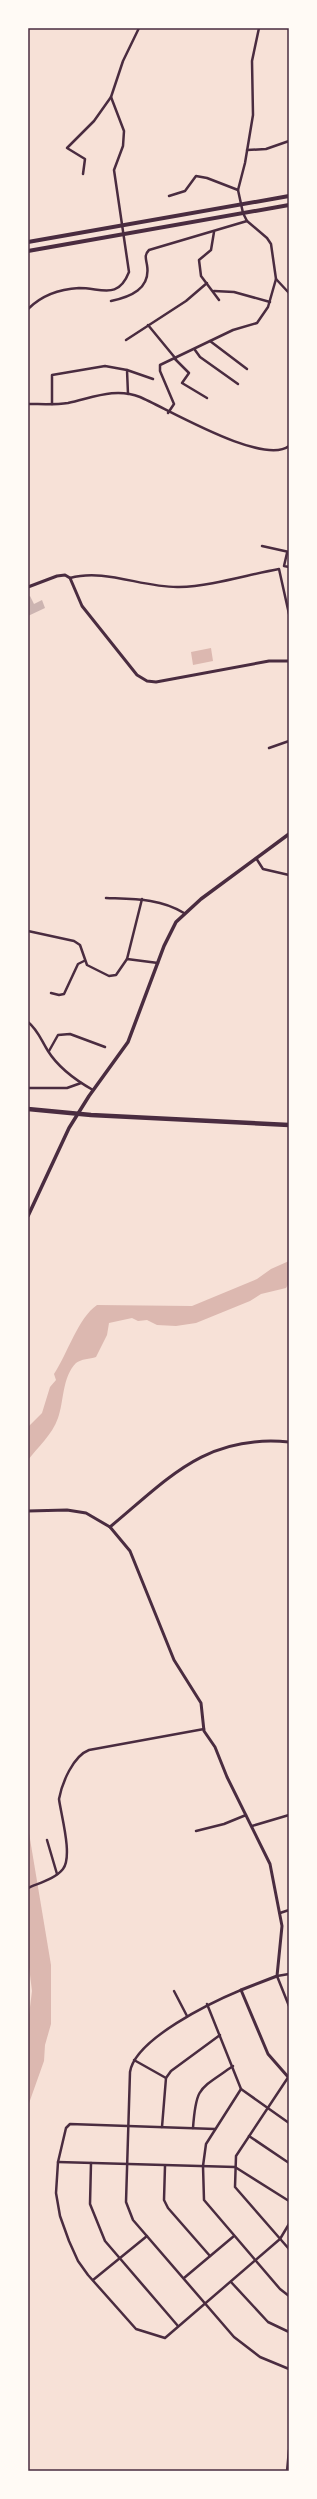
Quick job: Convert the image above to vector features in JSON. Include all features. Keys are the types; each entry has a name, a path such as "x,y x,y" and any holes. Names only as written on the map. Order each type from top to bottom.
{"highway":[{"path":"28,1109 92,1115 289,1125"}],"main road":[{"path":"28,242 289,196"},
{"path":"28,251 289,205"},
{"path":"28,1216 69,1128 89,1096 128,1042 170,932 184,913 289,834"}],"street":[{"path":"83,174 86,159 67,148 94,121 111,96 123,62 139,28"},
{"path":"168,412 174,404 159,368 160,365 195,350 233,330 257,323 270,302 276,279 271,244 267,238 247,222 240,205 238,190 247,150 253,105 252,61 258,28"},
{"path":"28,309 51,294 68,289 109,291 118,288 125,281 129,272 114,163 123,146 124,131 111,96"},
{"path":"247,150 273,147 289,141"},
{"path":"169,196 185,191 196,176 207,178 238,190"},
{"path":"111,301 132,295 144,283 147,272 146,255 149,250 247,222"},
{"path":"214,232 211,250 200,258 198,264 201,276 219,300"},
{"path":"276,279 289,293"},
{"path":"126,340 186,301 207,283"},
{"path":"213,291 234,292 270,302"},
{"path":"148,325 189,373 182,383 207,398"},
{"path":"210,341 247,370"},
{"path":"195,350 200,357 238,384"},
{"path":"52,404 52,377 54,373 105,366 126,370 153,378"},
{"path":"126,370 128,394"},
{"path":"28,404 52,404 107,394 128,394 139,397 168,412 264,451 284,450 289,446"},
{"path":"262,546 288,552 284,566 289,567"},
{"path":"70,578 84,574 99,575 158,586 180,587 279,570 289,614"},
{"path":"28,587 56,576 65,575 70,578 82,606 137,675 147,681 177,679 269,661 289,661"},
{"path":"269,748 289,741"},
{"path":"256,858 263,869 289,876"},
{"path":"106,898 142,899 174,907 184,913"},
{"path":"28,931 74,941 80,946 84,961 90,968 112,976 116,975 127,959 142,899"},
{"path":"127,959 158,963"},
{"path":"51,993 58,995 64,994 78,964 84,961"},
{"path":"28,1022 35,1028 48,1052 81,1083 94,1090"},
{"path":"48,1052 58,1035 66,1033 105,1046"},
{"path":"28,1088 66,1088 81,1083"},
{"path":"110,1527 173,1475 206,1454 220,1448 251,1441 289,1442"},
{"path":"28,1511 76,1511 95,1517 110,1527 130,1551 174,1660 201,1703 204,1729 215,1747 227,1777 270,1864 280,1913 281,1942 277,1976 289,2006"},
{"path":"28,1888 57,1874 63,1869 67,1856 61,1813 60,1791 79,1756 89,1750 204,1729"},
{"path":"196,1831 224,1824 246,1815"},
{"path":"252,1826 289,1815"},
{"path":"47,1840 57,1874"},
{"path":"280,1913 289,1910"},
{"path":"289,1974 277,1976 207,2004 187,2016 143,2049 134,2060 130,2072 127,2164 127,2207 133,2220 234,2337 249,2350 270,2362 289,2369"},
{"path":"241,1990 268,2054 289,2077 236,2156 235,2187 289,2249"},
{"path":"174,1991 187,2016"},
{"path":"207,2004 241,2089 289,2123"},
{"path":"162,2127 166,2078 171,2071 220,2035"},
{"path":"134,2060 166,2078"},
{"path":"193,2128 195,2102 198,2092 233,2066"},
{"path":"241,2089 214,2129 206,2144 203,2166 204,2200 234,2236 289,2296"},
{"path":"214,2129 70,2124 66,2128 58,2162 56,2193 60,2216 78,2261 136,2329 165,2338 232,2282 280,2239 289,2224"},
{"path":"249,2136 289,2163"},
{"path":"58,2162 235,2167 289,2201"},
{"path":"91,2163 90,2204 105,2241 178,2326"},
{"path":"165,2166 164,2200 168,2208 210,2256"},
{"path":"93,2280 147,2236"},
{"path":"184,2278 234,2236"},
{"path":"232,2282 268,2322 289,2332"},
{"path":"286,2471 289,2450"}],"shaded area":[{"path":"211,648 213,661 193,665 191,652"},
{"path":"289,1261 289,1283 286,1288 261,1294 250,1301 196,1323 176,1326 157,1325 147,1320 138,1321 132,1318 109,1323 107,1335 96,1357 78,1362 71,1369 66,1382 58,1418 49,1435 28,1460 28,1427 42,1413 50,1387 56,1380 54,1374 84,1318 97,1305 192,1306 257,1279 271,1269"},
{"path":"28,1827 51,1965 51,2024 45,2045 44,2061 28,2106 28,2023 32,1991 28,1959"}],"building":[{"path":"30,596 34,604 42,600 45,608 28,616 28,597"}]}
